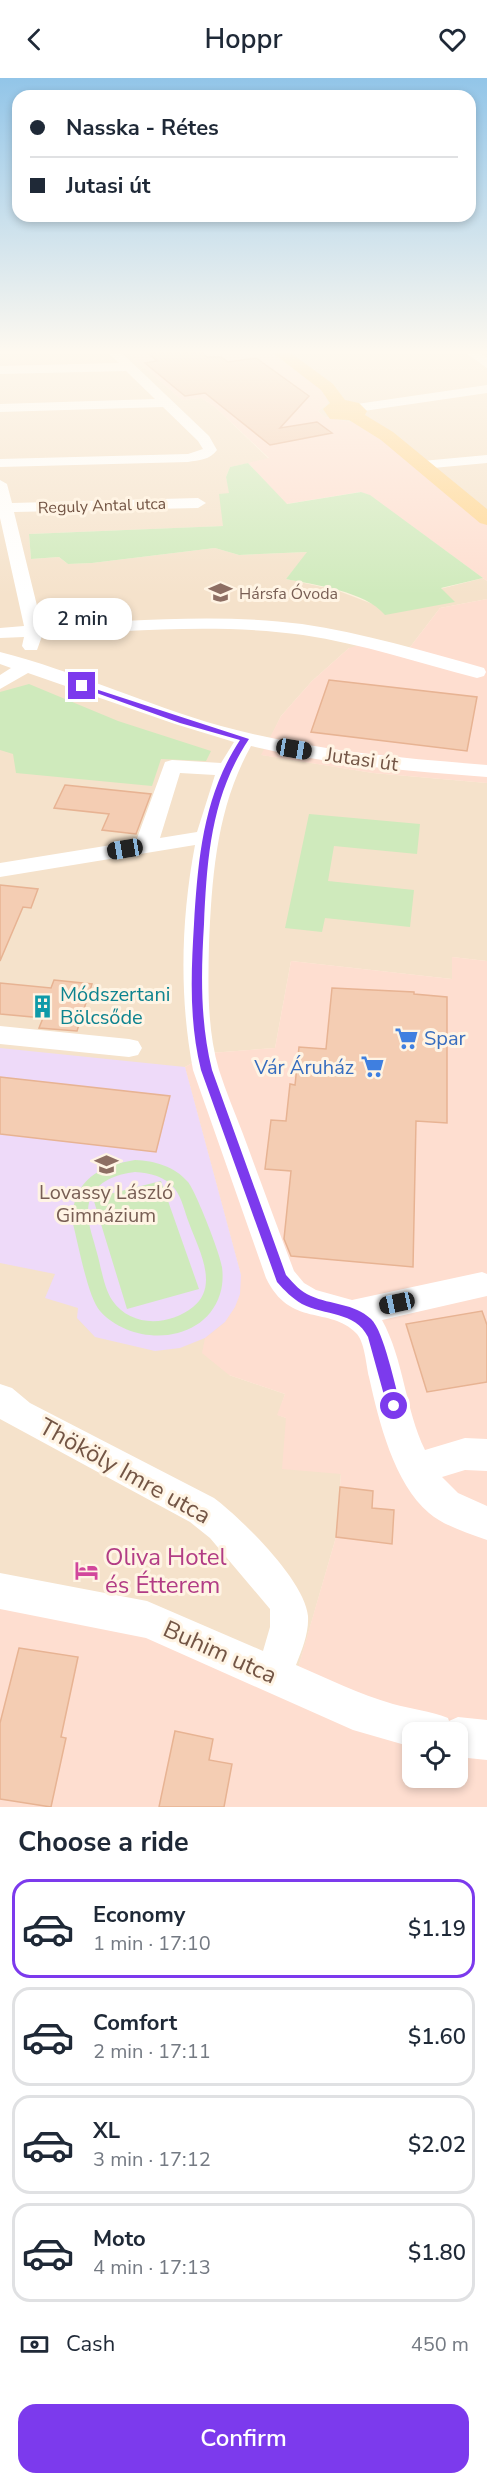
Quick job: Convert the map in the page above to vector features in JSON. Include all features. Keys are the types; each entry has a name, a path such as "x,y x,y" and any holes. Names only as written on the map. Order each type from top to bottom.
{"main road":[{"path":"384,434 484,515"}],"street":[{"path":"0,462 188,458 206,454 210,450 198,434"},
{"path":"422,465 487,459"},
{"path":"0,484 34,632 27,666 0,683"},
{"name":"Reguly Antal utca","path":"6,508 198,502"},
{"path":"0,633 154,624 276,627 348,638 477,672"},
{"name":"Jutasi út","path":"0,658 183,721 245,739 333,756 409,766 487,771"},
{"path":"245,739 213,808 206,837 195,987 199,1034 206,1070 281,1278 293,1292 308,1301 352,1313 368,1324 375,1337 410,1459 415,1469 423,1482 442,1502 487,1523"},
{"path":"146,846 172,766 229,770"},
{"path":"0,870 206,837"},
{"path":"0,1035 129,1048"},
{"path":"352,1313 482,1285"},
{"name":"Thököly Imre utca","path":"0,1399 18,1414 202,1510 223,1526 285,1598 291,1610 290,1626 273,1675"},
{"path":"415,1469 465,1454 487,1455"},
{"name":"Buhim utca","path":"0,1591 147,1620 353,1710 402,1725"},
{"path":"468,1738 487,1740"}],"shaded area":[{"path":"0,434 243,434 269,459 230,467 226,477 230,494 220,494 224,526 29,534 31,559 59,557 68,564 92,563 215,548 239,555 308,552 286,579 336,590 378,606 454,602 440,589 483,578 487,581 487,599 440,608 404,655 349,648 312,681 281,716 262,755 373,773 487,783 487,961 452,957 452,979 291,961 275,1048 210,1053 185,1067 241,1275 235,1307 229,1375 285,1394 278,1415 286,1418 341,1473 336,1537 293,1686 0,1600"},
{"path":"243,434 374,434 391,445 487,524 487,581 369,495 360,492 286,504 248,463 269,458"},
{"path":"371,434 487,434 487,524"},
{"path":"487,599 487,783 373,773 261,755 281,716 312,681 349,648 363,644 404,655 440,608"},
{"path":"452,957 487,961 487,1807 0,1807 0,1600 134,1623 293,1685 336,1537 341,1474 282,1469 286,1418 277,1415 285,1394 229,1375 202,1353 205,1338 225,1322 241,1275 185,1067 210,1053 275,1048 291,961 452,979"},
{"name":"Lovassy László Gimnázium","path":"0,1048 185,1067 241,1275 240,1294 235,1307 225,1322 205,1338 180,1348 155,1351 95,1337 77,1318 78,1308 45,1298 55,1274 0,1263"}],"green space":[{"path":"248,463 287,504 361,492 370,495 483,578 441,588 455,602 385,615 365,600 353,595 286,579 307,552 239,555 215,548 92,563 68,564 59,557 31,559 29,534 223,526 219,494 229,493 226,477 230,467"},
{"path":"29,684 118,721 211,751 206,761 161,759 152,786 16,773 13,754 0,750 0,692"},
{"path":"309,814 420,824 417,854 334,846 328,881 414,890 410,927 325,918 322,932 285,928"},
{"path":"135,1160 157,1163 177,1172 192,1188 212,1237 222,1267 220,1294 212,1311 199,1323 183,1331 166,1335 148,1335 130,1331 114,1323 100,1311 91,1295 73,1224 73,1209 76,1197 89,1178 122,1163","holes":["135,1172 162,1178 175,1189 204,1266 205,1289 201,1298 183,1313 162,1321 140,1320 129,1316 112,1300 105,1284 91,1233 88,1206 97,1187 115,1177"]},
{"path":"161,1181 199,1289 127,1309 93,1198"}],"building":[{"path":"256,434 328,434 270,445"},
{"path":"329,680 477,697 467,751 311,732"},
{"path":"65,785 151,794 136,834 102,830 109,814 54,808"},
{"name":"Módszertani Bölcsőde","path":"0,885 38,889 31,908 23,907 0,961"},
{"name":"Módszertani Bölcsőde","path":"54,980 92,984 77,1031 39,1028 43,1018 0,1014 0,983 51,988"},
{"path":"332,988 414,992 414,994 447,997 447,1123 416,1121 413,1267 291,1256 284,1239 291,1171 265,1169 271,1120 286,1121 290,1084 295,1085 299,1047 326,1049"},
{"name":"Lovassy László Gimnázium","path":"0,1077 170,1096 156,1152 0,1134"},
{"path":"482,1311 487,1325 487,1382 427,1392 406,1324"},
{"path":"340,1487 373,1491 372,1508 394,1510 392,1544 336,1537"},
{"path":"19,1648 78,1657 61,1737 66,1738 51,1807 0,1799 0,1723"},
{"path":"175,1731 213,1739 209,1760 232,1764 224,1807 159,1807"}],"place":[{"name":"Hársfa Óvoda","path":"221,593"},
{"name":"Módszertani Bölcsőde","path":"42,1006"},
{"name":"Spar","path":"406,1038"},
{"name":"Vár Áruház","path":"372,1067"},
{"name":"Lovassy László Gimnázium","path":"106,1165"},
{"name":"Oliva Hotel és Étterem","path":"87,1571"}],"route":[{"path":"82,686 183,721 245,739 236,753 213,808 203,855 195,987 201,1050 206,1070 281,1278 293,1292 308,1301 352,1313 368,1324 375,1337 394,1406"}]}
